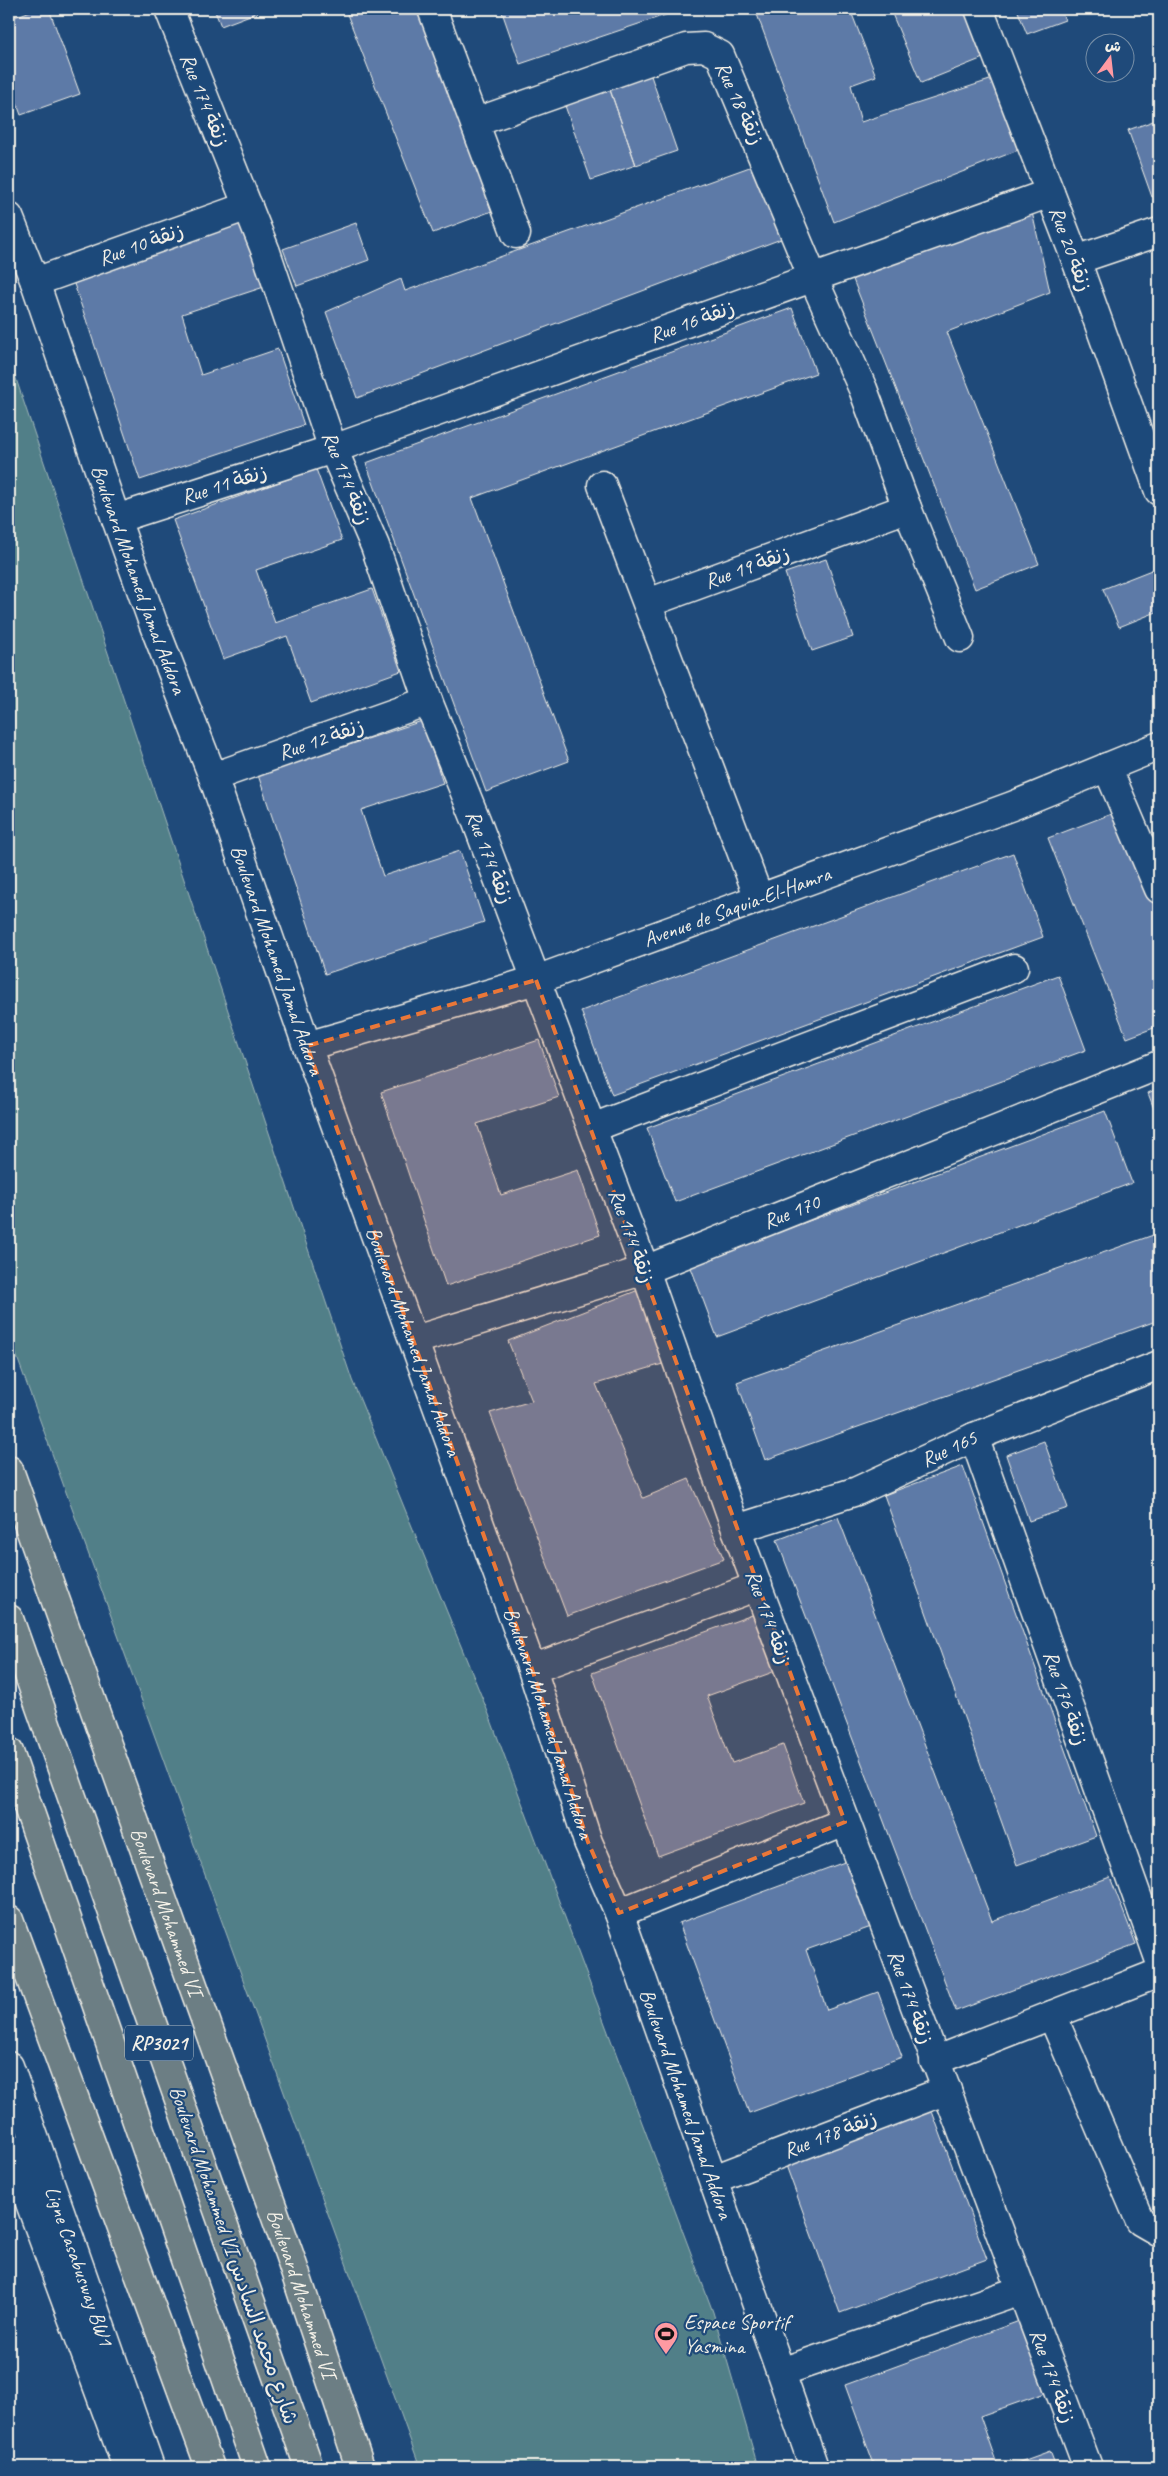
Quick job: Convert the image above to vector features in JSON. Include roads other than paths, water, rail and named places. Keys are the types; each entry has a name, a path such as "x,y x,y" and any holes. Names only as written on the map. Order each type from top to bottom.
{"main road":[{"name":"Boulevard Mohammed VI","path":"9,1470 289,2254 360,2467"},
{"name":"Boulevard Mohammed VI شارع محمد السادس","path":"9,1619 309,2467"},
{"name":"RP3021","path":"9,1752 257,2467"},
{"path":"9,1920 210,2467"}],"street":[{"name":"Rue 174 زنقة","path":"169,9 248,206 333,449 374,546 428,701 476,820 592,1128 645,1270 736,1529 934,2061 947,2090 1088,2467"},
{"path":"432,9 476,122 516,234"},
{"name":"Rue 20 زنقة","path":"980,9 1076,260 1159,491"},
{"name":"Rue 18 زنقة","path":"476,122 686,48 704,47 720,55 813,278"},
{"name":"Rue 16 زنقة","path":"333,449 1050,193"},
{"name":"Rue 10 زنقة","path":"35,282 248,206"},
{"name":"Boulevard Mohamed Jamal Addora","path":"9,217 35,282 153,623 213,777 307,1046 415,1340 532,1669 588,1842 619,1913 814,2467"},
{"path":"1076,260 1159,232"},
{"path":"813,278 863,389 907,508 960,638"},
{"name":"Rue 11 زنقة","path":"116,519 333,449"},
{"path":"602,485 759,898"},
{"name":"Rue 19 زنقة","path":"648,603 907,508"},
{"name":"Rue 12 زنقة","path":"213,777 428,701"},
{"name":"Avenue de Saquia-El-Hamra","path":"307,1046 536,980 1012,806 1159,746"},
{"path":"1107,767 1159,889"},
{"path":"592,1128 1014,968"},
{"name":"Rue 170","path":"415,1340 645,1270 1159,1065"},
{"name":"Rue 165","path":"736,1529 857,1491 974,1437 1159,1365"},
{"name":"Rue 176 زنقة","path":"974,1437 1159,1958"},
{"path":"532,1669 758,1586"},
{"path":"619,1913 845,1822"},
{"path":"934,2061 1159,1973"},
{"path":"1052,2015 1140,2221 1159,2232"},
{"name":"Ligne Casabusway BW1","path":"9,2066 150,2467"},
{"name":"Rue 178 زنقة","path":"714,2179 947,2090"},
{"name":"Ligne Casabusway BW1","path":"9,2146 127,2467"},
{"path":"781,2372 1021,2290"}],"place":[{"name":"Espace Sportif Yasmina","path":"666,2355"}]}
